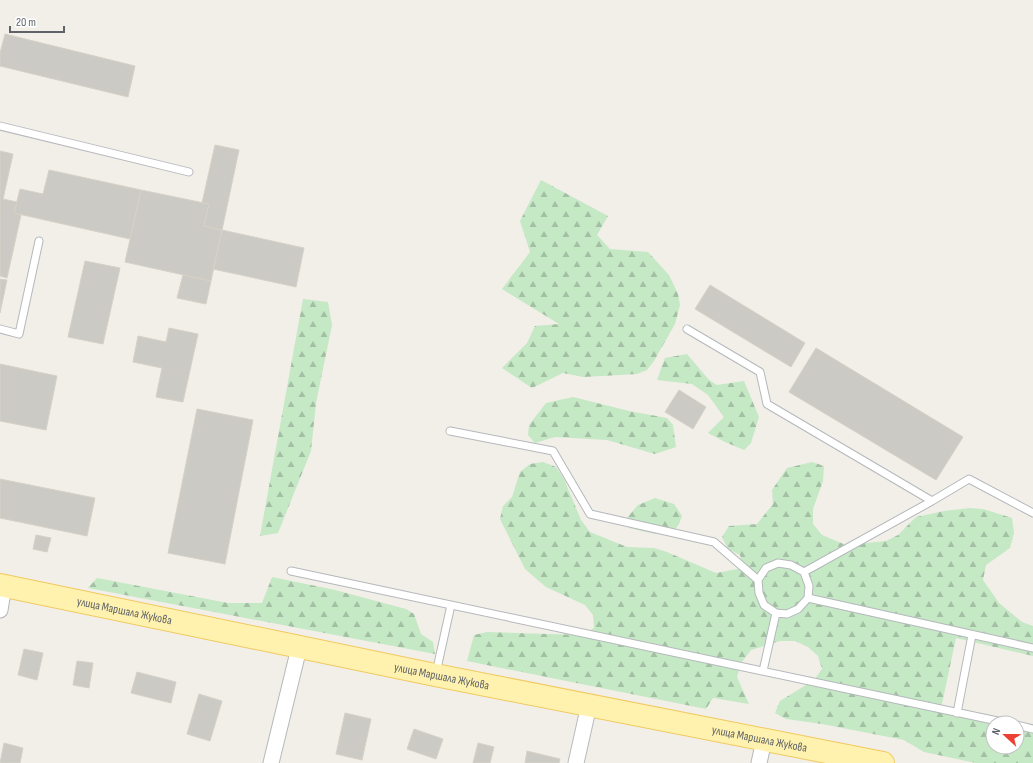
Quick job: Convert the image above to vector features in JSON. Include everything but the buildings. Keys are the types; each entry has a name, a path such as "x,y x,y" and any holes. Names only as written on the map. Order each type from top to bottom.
{"main road":[{"name":"улица Маршала Жукова","path":"2,586 299,648 883,763"}],"street":[{"path":"0,610 2,586"},
{"path":"271,763 299,648"},
{"path":"576,763 589,705"},
{"path":"759,763 764,740"}],"lane":[{"path":"0,126 189,172"},
{"path":"0,329 19,334 39,241"},
{"path":"687,329 760,372 767,404 932,501"},
{"path":"450,431 553,451 590,514 714,542 758,580"},
{"path":"804,572 969,479 1033,513"},
{"path":"778,563 791,565 804,572 809,586 808,598 798,609 787,614 776,613 764,605 759,593 758,580 766,568 778,563"},
{"path":"291,571 985,718"},
{"path":"808,598 1033,648"},
{"path":"435,675 451,605"},
{"path":"763,672 776,613"},
{"path":"957,712 972,635"}],"green space":[{"path":"541,180 608,216 597,235 610,249 648,252 669,275 678,294 680,305 675,324 654,361 647,370 637,374 583,377 563,373 532,388 502,368 527,343 535,326 559,324 502,289 530,252 520,221"},
{"path":"303,299 328,302 332,325 316,403 311,451 278,533 260,536"},
{"path":"687,354 709,380 717,385 744,381 759,417 751,443 744,450 708,433 724,417 708,395 692,384 657,380 665,358"},
{"path":"573,397 629,411 667,418 673,425 676,447 655,454 607,440 555,437 535,443 528,435 529,425 546,403"},
{"path":"543,462 556,467 564,479 581,520 590,532 627,547 654,548 667,552 716,573 743,568 740,555 728,549 722,537 729,526 757,524 773,504 772,490 787,468 812,462 824,466 823,481 813,509 813,524 822,535 846,545 886,541 898,535 916,517 944,511 970,508 983,509 1012,518 1014,533 1010,548 986,565 983,580 999,603 1022,622 1033,626 1033,656 956,638 940,713 985,722 985,755 1025,755 1025,731 1033,733 1033,763 976,763 924,752 904,740 822,724 786,719 775,713 780,701 814,680 822,669 818,656 808,647 795,641 780,641 751,650 741,663 737,677 749,704 713,698 706,709 467,661 474,635 487,632 582,635 594,628 593,615 585,605 546,587 525,569 500,519 503,506 512,497 520,472 530,464"},
{"path":"655,498 674,504 682,516 675,529 663,534 656,534 629,528 626,519 638,505"},
{"path":"272,577 335,590 406,609 414,614 421,634 433,642 435,654 88,588 97,578 228,603 262,603"}]}
